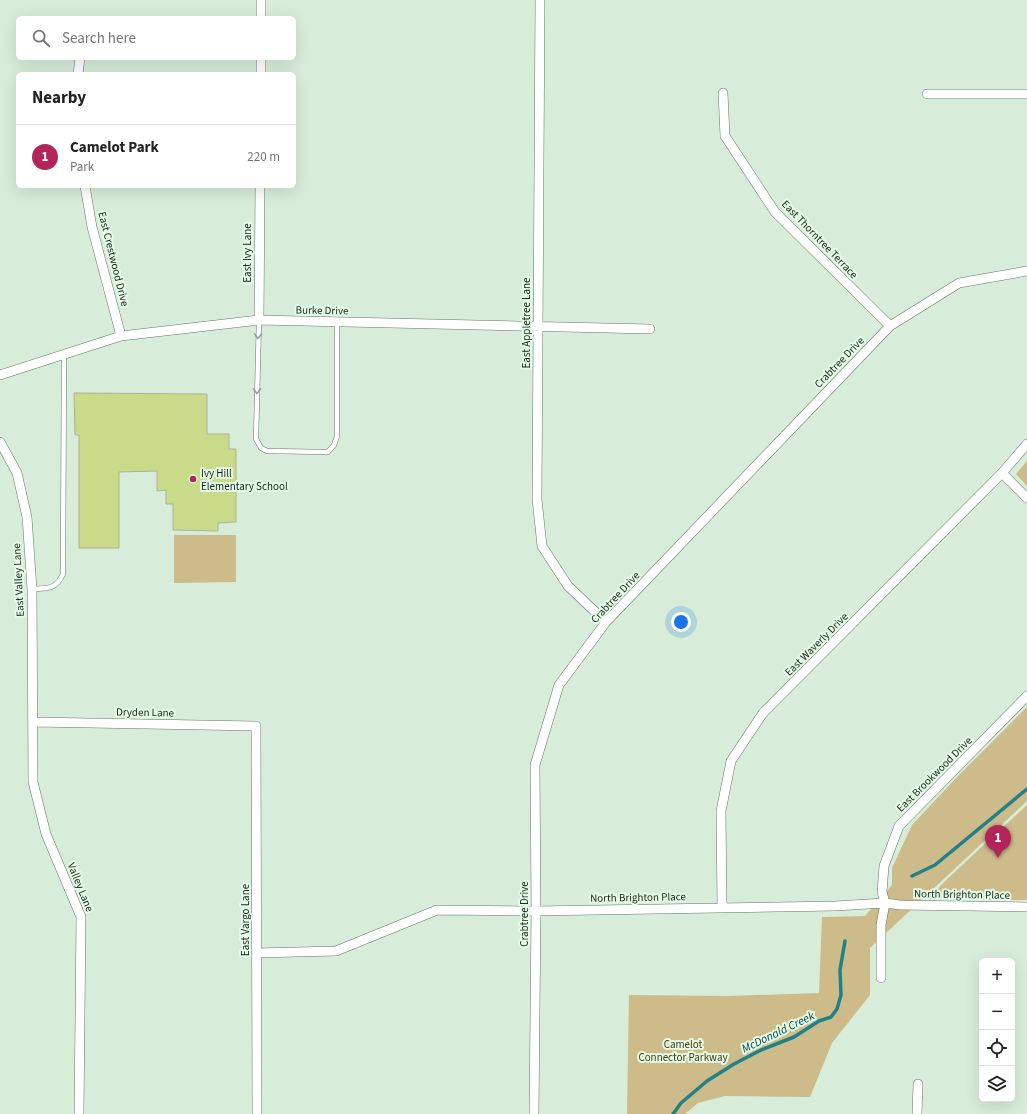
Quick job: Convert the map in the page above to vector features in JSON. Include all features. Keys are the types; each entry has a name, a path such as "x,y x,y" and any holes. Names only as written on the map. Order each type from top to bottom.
{"street":[{"path":"261,0 261,16"},
{"name":"East Appletree Lane","path":"540,0 537,499 542,546 568,586 606,622"},
{"path":"78,72 80,60"},
{"path":"261,60 261,72"},
{"name":"East Thorntree Terrace","path":"723,93 725,136 775,212 890,326"},
{"path":"927,94 1027,94"},
{"name":"East Crestwood Drive","path":"85,188 92,227 121,336"},
{"name":"East Ivy Lane","path":"259,320 260,188"},
{"name":"Crabtree Drive","path":"534,1114 536,911 535,766 559,685 606,622 890,326 959,283 1027,271"},
{"name":"Burke Drive","path":"0,375 121,336 259,320 650,329"},
{"name":"East Valley Lane","path":"0,442 17,473 27,517 32,589 34,722"},
{"name":"East Waverly Drive","path":"722,907 721,812 731,762 763,713 1002,473 1027,444"},
{"path":"1002,473 1027,498"},
{"name":"East Brookwood Drive","path":"882,978 882,925 885,902 882,892 884,866 899,826 1027,696"},
{"name":"Dryden Lane","path":"34,722 256,726"},
{"name":"Valley Lane","path":"34,722 33,782 46,834 81,917 79,1114"},
{"name":"East Vargo Lane","path":"256,726 257,1114"},
{"name":"North Brighton Place","path":"257,953 336,951 437,910 536,911 835,906 885,902 900,905 1027,907"},
{"path":"917,1114 918,1084"}],"lane":[{"path":"259,320 256,439 261,448 267,451 328,452 334,445 337,431 337,322"},
{"path":"32,589 49,588 55,586 60,582 63,574 64,355"}],"green space":[{"path":"1027,461 1027,486 1016,474"},
{"path":"174,535 236,535 236,582 174,583"},
{"name":"Camelot Connector Parkway","path":"1027,707 1027,801 870,948 870,995 832,1043 810,1097 725,1096 698,1103 685,1114 627,1114 629,995 728,996 819,993 822,917 865,916 892,885 892,868 912,825 958,776"},
{"path":"1027,805 1027,900 929,899 944,882"}],"building":[{"path":"74,393 207,394 207,434 229,434 229,449 236,449 236,522 218,523 218,531 173,530 173,504 166,504 166,490 157,491 157,471 119,472 119,548 79,548 79,435 75,435"}],"waterway":[{"name":"McDonald Creek","path":"912,876 935,865 1027,789"},
{"name":"McDonald Creek","path":"673,1114 681,1103 707,1081 734,1064 761,1050 794,1037 819,1021 831,1017 837,1009 841,995 840,970 845,941"}],"place":[{"name":"Ivy Hill Elementary School","path":"193,479"},
{"name":"Camelot Park","path":"998,858"}]}
